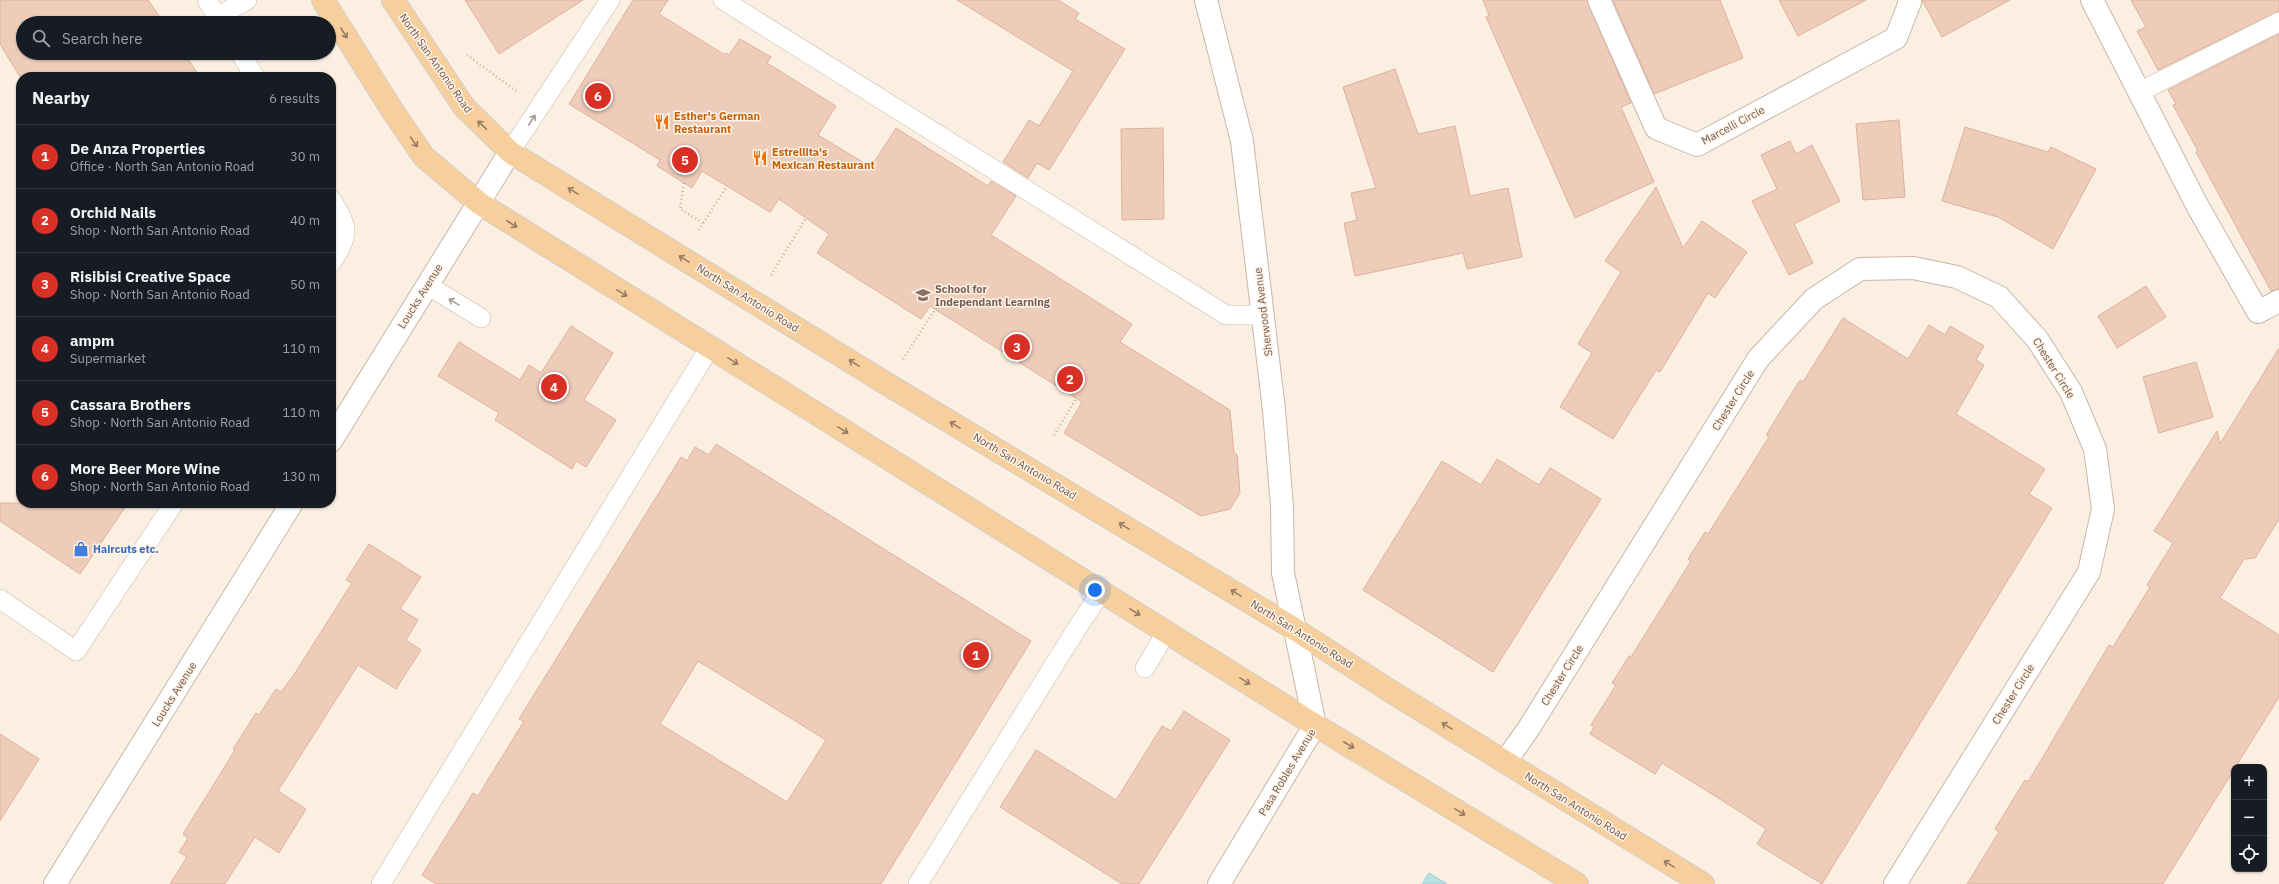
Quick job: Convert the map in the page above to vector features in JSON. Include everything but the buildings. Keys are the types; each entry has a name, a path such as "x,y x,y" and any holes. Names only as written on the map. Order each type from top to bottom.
{"main road":[{"path":"323,0 333,16"},
{"name":"North San Antonio Road","path":"393,0 464,107 510,152 887,384 1293,628 1505,762 1703,884"},
{"path":"336,21 392,110 424,157 479,202 1315,725 1577,884"}],"street":[{"name":"Sherwood Avenue","path":"1206,0 1242,141 1263,315 1280,490 1283,573 1293,628"},
{"name":"Marcelli Circle","path":"1599,0 1656,128 1697,145 1896,38 1910,2 1909,0"},
{"path":"2092,0 2198,207 2258,312 2279,301"},
{"name":"Loucks Avenue","path":"336,433 510,152"},
{"name":"Chester Circle","path":"1505,762 1529,728 1764,353 1814,299 1860,269 1913,268 1957,278 1998,297 2037,339 2071,392 2095,449 2103,509 2089,572 1895,884"},
{"name":"Loucks Avenue","path":"55,884 289,508"},
{"name":"Pasa Robles Avenue","path":"1219,884 1315,725 1293,628"}],"lane":[{"path":"207,0 217,16"},
{"path":"225,16 247,0"},
{"path":"510,152 610,0"},
{"path":"723,0 1226,315 1263,315"},
{"path":"2139,92 2279,22"},
{"path":"244,60 252,72"},
{"path":"336,207 345,221 343,244 336,255"},
{"path":"427,285 481,318"},
{"path":"381,884 710,347"},
{"path":"0,600 76,651 171,508"},
{"path":"918,884 1079,625 1102,591"},
{"path":"1145,668 1167,631"}],"path":[{"path":"462,51 490,74 540,107"},
{"path":"684,183 680,209 703,223"},
{"path":"699,230 727,186"},
{"path":"771,275 806,218"},
{"path":"902,360 936,308"},
{"path":"1054,435 1076,399"}],"water":[{"path":"1429,873 1447,884 1422,884"}],"place":[{"name":"More Beer More Wine","path":"598,96"},
{"name":"Esther's German Restaurant","path":"662,122"},
{"name":"Estrellita's Mexican Restaurant","path":"760,158"},
{"name":"Cassara Brothers","path":"685,160"},
{"name":"School for Independant Learning","path":"923,295"},
{"name":"Risibisi Creative Space","path":"1017,347"},
{"name":"Orchid Nails","path":"1070,379"},
{"name":"ampm","path":"554,387"},
{"name":"Haircuts etc.","path":"81,549"},
{"name":"De Anza Properties","path":"976,655"}]}
